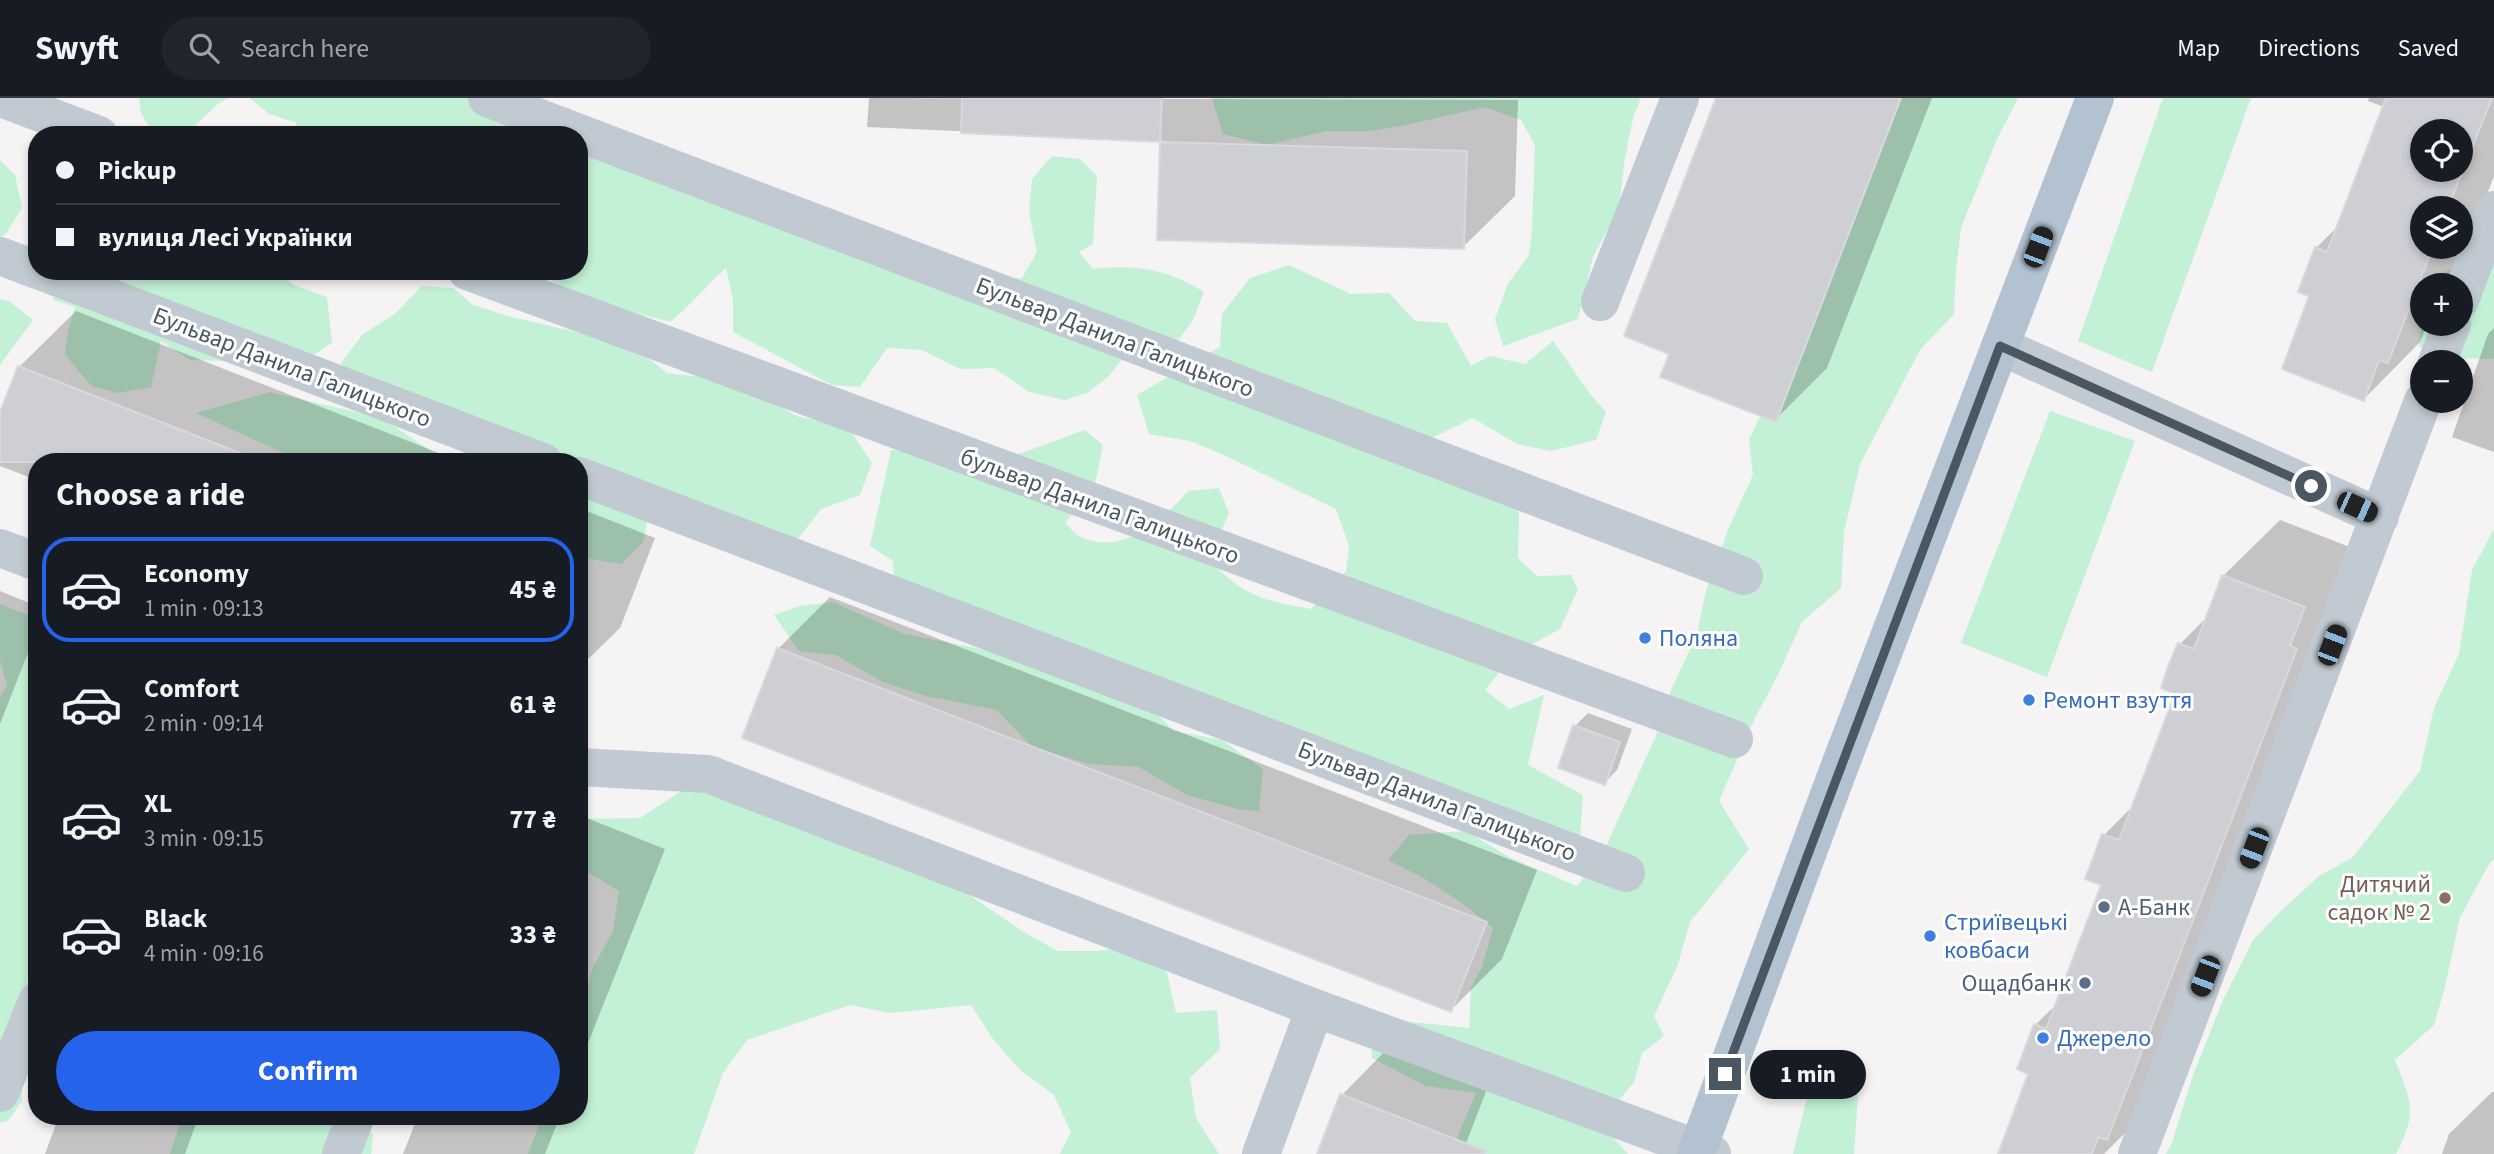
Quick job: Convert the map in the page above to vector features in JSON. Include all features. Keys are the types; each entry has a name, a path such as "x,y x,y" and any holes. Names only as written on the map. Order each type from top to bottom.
{"main road":[{"path":"1702,1152 1841,763 2095,98"}],"street":[{"path":"1,98 75,126"},
{"name":"Бульвар Данила Галицького","path":"487,98 561,126"},
{"path":"1600,302 1680,98"},
{"name":"Бульвар Данила Галицького","path":"588,136 1744,576"},
{"path":"2470,273 2494,210"},
{"name":"Бульвар Данила Галицького","path":"0,256 28,267"},
{"name":"Бульвар Данила Галицького","path":"63,280 519,453"},
{"name":"бульвар Данила Галицького","path":"491,280 1734,739"},
{"path":"2000,346 2380,517"},
{"path":"2137,1154 2419,413"},
{"name":"Бульвар Данила Галицького","path":"588,479 1626,873"},
{"path":"0,548 28,559"},
{"path":"588,767 708,774 1315,1008 1702,1152"},
{"path":"1261,1154 1315,1008"},
{"path":"0,1093 28,1023"},
{"path":"341,1154 352,1125"}],"green space":[{"path":"139,98 229,98 219,103 195,126 150,126 141,114"},
{"path":"250,98 475,98 521,114 569,107 576,126 296,126 297,123 269,114"},
{"path":"1212,98 1641,98 1633,118 1625,157 1619,208 1593,257 1578,319 1503,346 1495,319 1508,284 1529,255 1532,229 1535,145 1521,120 1485,107 1401,126 1368,131 1326,131 1267,145 1223,134"},
{"path":"1880,98 2018,98 1997,139 1961,228 1954,314 1920,350 1860,464 1844,532 1841,588 1802,622 1755,718 1719,801 1749,849 1690,922 1677,967 1654,1016 1664,1036 1642,1053 1634,1082 1600,1123 1628,1154 1450,1154 1476,1093 1426,1086 1372,1058 1370,1015 1469,1028 1471,987 1482,967 1493,928 1443,890 1388,860 1409,835 1466,831 1509,857 1577,886 1603,853 1655,738 1671,690 1696,637 1706,591 1730,525 1753,475 1749,439 1780,377"},
{"path":"2163,98 2251,98 2152,372 2078,341"},
{"path":"588,138 989,280 1022,278 1037,252 1029,212 1032,179 1052,156 1080,159 1097,176 1093,244 1079,252 1093,269 1123,267 1150,270 1177,278 1204,292 1193,320 1176,343 1139,337 1109,376 1087,393 1065,400 1029,392 994,368 960,369 922,350 887,348 860,387 832,385 733,332 733,300 726,268 670,322 569,295 552,280 588,280"},
{"path":"0,160 15,175 22,208 5,235 0,237"},
{"path":"2494,263 2494,359 2473,358 2473,350 2430,350 2419,347 2420,336 2473,336 2473,273 2442,273 2456,267"},
{"path":"1289,265 1351,294 1389,293 1415,321 1447,323 1471,366 1490,356 1525,364 1553,341 1606,412 1596,440 1551,451 1517,444 1473,418 1430,439 1513,481 1519,515 1518,558 1537,576 1571,575 1578,589 1560,629 1514,654 1485,690 1509,709 1544,695 1528,765 1583,795 1580,836 895,595 893,561 870,546 891,450 1019,454 1085,430 1103,445 1094,488 1065,523 1077,535 1097,542 1126,539 1154,524 1188,491 1219,488 1229,513 1209,559 1233,582 1255,595 1311,609 1346,571 1349,546 1336,509 1190,441 1149,434 1137,395 1220,347 1222,314 1250,278"},
{"path":"53,280 288,280 327,297 332,343 313,355 230,361 190,360 161,341 151,387 117,393 91,386 65,354 75,307 53,300"},
{"path":"422,286 453,288 473,305 605,339 643,354 667,373 710,378 775,404 799,417 846,424 872,463 860,495 821,509 794,544 588,465 588,453 505,453 341,392 341,363 363,334 395,314"},
{"path":"0,299 9,301 33,320 0,365"},
{"path":"270,392 382,418 434,453 283,453 196,413"},
{"path":"2050,411 2135,441 2047,677 1961,643"},
{"path":"588,497 648,518 643,542 621,564 588,558"},
{"path":"2494,529 2494,859 2460,917 2434,1025 2395,1060 2410,1107 2410,1117 2396,1154 2166,1154 2172,1143 2193,1075 2223,1000 2253,940 2319,876 2353,857 2420,771 2434,708 2459,654 2472,570"},
{"path":"833,602 904,634 1023,657 1139,696 1174,731 1222,740 1263,769 1259,811 1237,809 1187,795 1139,767 1089,764 1031,746 997,710 926,696 883,682 836,655 799,651 774,615 800,606"},
{"path":"0,604 28,615 28,977 22,1101 8,1121 0,1123 0,697 7,686 0,661"},
{"path":"717,756 771,789 968,894 1022,931 1058,951 1098,951 1139,945 1167,973 1176,1013 1217,1010 1220,1049 1190,1078 1196,1118 1219,1154 1060,1154 1071,1132 1054,1095 1019,1069 993,1039 971,1005 890,1013 850,1005 747,1040 723,1073 694,1154 528,1154 539,1125 588,1125 588,985 593,967 613,932 619,891 588,872 588,819 640,818 708,774"},
{"path":"1831,1050 1860,1066 1854,1154 1793,1154 1811,1082"},
{"path":"179,1125 364,1125 373,1135 371,1154 170,1154"}],"building":[{"path":"962,98 1162,98 1160,142 961,133"},
{"path":"1716,98 1901,98 1776,422 1660,377 1669,354 1624,336"},
{"path":"2386,98 2492,98 2473,146 2473,119 2410,119 2410,182 2458,182 2453,196 2410,196 2410,259 2428,259 2423,273 2410,273 2410,306 2388,363 2379,360 2364,401 2282,369 2309,296 2298,292 2315,247 2327,252"},
{"path":"1160,142 1467,151 1464,249 1157,240"},
{"path":"18,366 240,453 28,453 28,462 0,462 0,412"},
{"path":"2222,575 2305,607 2290,646 2297,649 2177,962 2107,1140 2098,1137 2092,1154 1998,1154 2028,1074 2017,1069 2034,1024 2046,1029 2101,885 2085,879 2102,834 2119,840 2175,694 2161,688 2169,664 2178,643 2194,649"},
{"path":"777,648 1487,922 1451,1012 742,738"},
{"path":"1573,725 1620,742 1605,785 1558,768"},
{"path":"1340,1094 1486,1151 1485,1154 1317,1154"}],"place":[{"name":"Поляна","path":"1645,638"},
{"name":"Ремонт взуття","path":"2029,700"},
{"name":"Дитячий садок № 2","path":"2445,898"},
{"name":"А-Банк","path":"2104,907"},
{"name":"Стриївецькі ковбаси","path":"1930,936"},
{"name":"Ощадбанк","path":"2085,983"},
{"name":"Джерело","path":"2043,1038"}],"route":[{"path":"1725,1074 2000,346 2311,486"}]}
